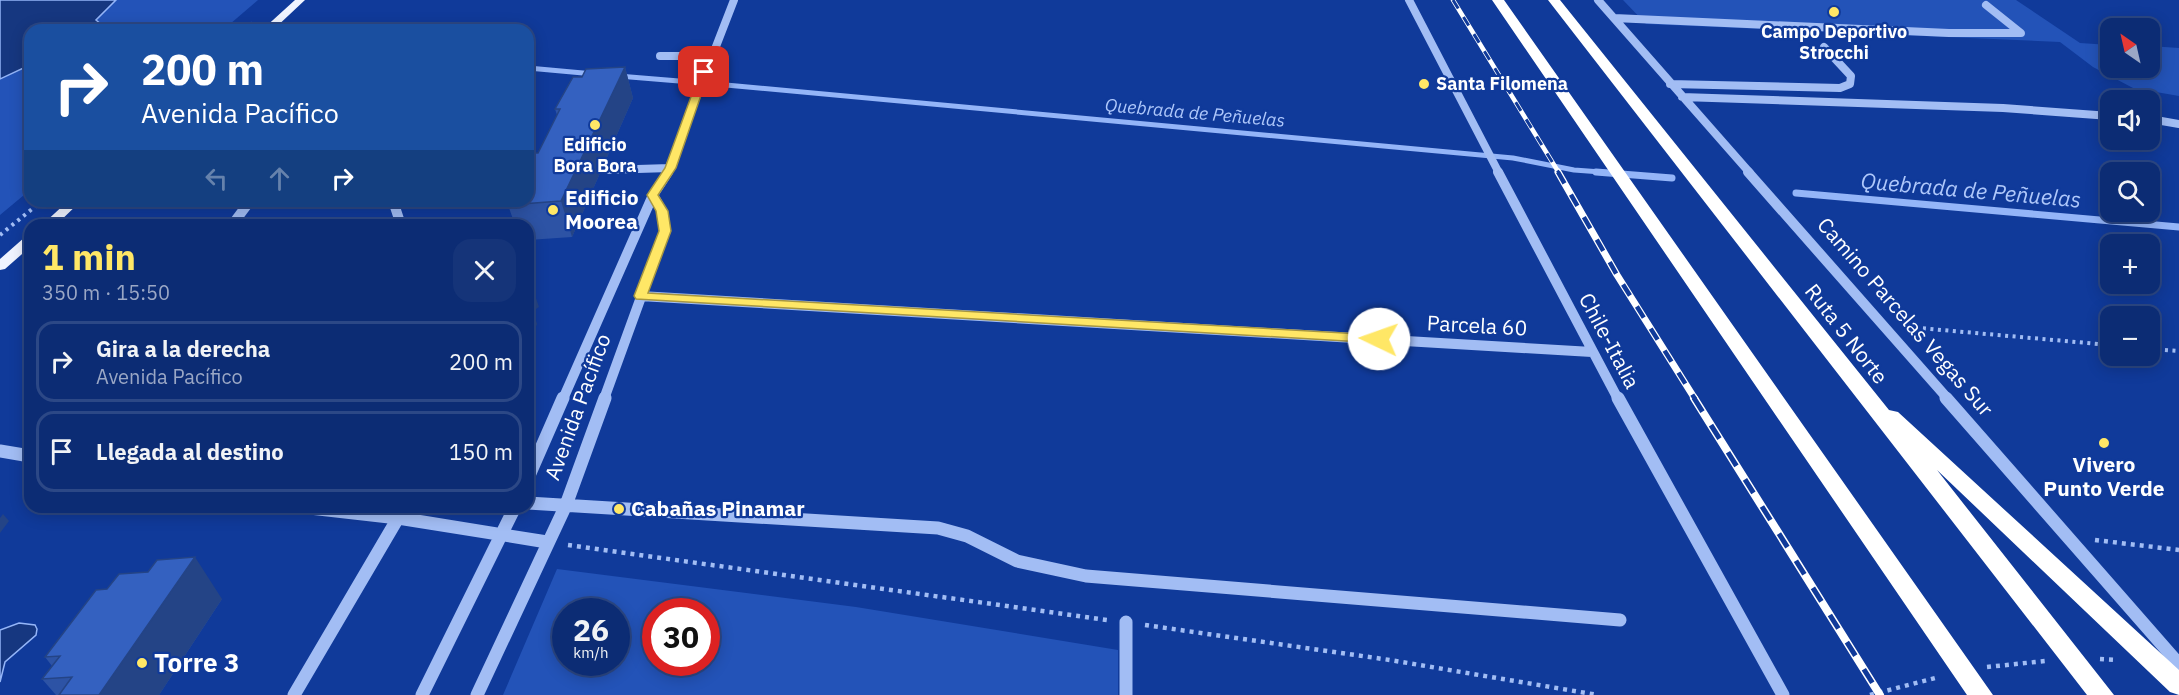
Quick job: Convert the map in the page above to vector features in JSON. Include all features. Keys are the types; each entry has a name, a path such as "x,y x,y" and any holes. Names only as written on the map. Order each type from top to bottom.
{"highway":[{"path":"1498,0 1981,695"},
{"name":"Ruta 5 Norte","path":"1554,0 1846,374 2102,695"},
{"path":"1846,374 2179,685"}],"main road":[{"path":"274,24 300,0"},
{"path":"55,219 68,207"},
{"path":"0,267 24,245"}],"street":[{"name":"Avenida Pacífico","path":"534,464 653,195 670,168 710,56 734,0"},
{"name":"Chile-Italia","path":"1409,0 1592,352 1783,695"},
{"name":"Camino Parcelas Vegas Sur","path":"1598,0 2179,664"},
{"path":"1614,18 1949,33 2021,33 1986,5"},
{"path":"1670,84 1840,88 1850,84 1851,76 1824,47"},
{"path":"660,56 710,56"},
{"path":"1682,96 2003,108 2100,115"},
{"path":"2160,121 2179,124"},
{"path":"605,170 670,168"},
{"name":"Avenida Pacífico","path":"477,695 566,505 665,231 662,211 653,195"},
{"name":"Parcela 60","path":"640,296 1592,352"},
{"path":"0,451 24,455"},
{"path":"534,503 938,528 967,536 1017,561 1086,576 1620,620"},
{"path":"354,513 547,542"},
{"path":"422,695 513,513"},
{"path":"294,695 398,518"},
{"path":"1126,622 1126,695"}],"path":[{"path":"0,236 35,207"},
{"path":"1883,324 2100,344"},
{"path":"2160,350 2179,351"},
{"path":"2071,538 2179,550"},
{"path":"547,542 1390,660 1598,695"},
{"path":"1870,695 1963,670 2072,657 2154,662"}],"shaded area":[{"path":"0,0 258,0 230,24 24,24 24,195 0,215"},
{"path":"0,0 116,0 96,20 101,24 24,24 24,68 0,79"},
{"name":"Campo Deportivo Strocchi","path":"1623,0 2016,0 2080,43 2100,44 2100,71 2060,42 1646,24"},
{"name":"Campo Deportivo Strocchi","path":"2160,47 2179,48 2179,96 2160,93 2160,90 2133,88 2114,78 2160,78"},
{"path":"557,569 856,607 1118,650 1118,695 503,695"},
{"path":"19,623 35,625 36,635 5,662 0,682 0,630"}],"building":[{"path":"625,67 561,201 534,203 534,153 538,153 560,109 555,109 573,77 582,77 586,69"},
{"path":"195,557 99,695 59,695 72,677 42,679 60,656 45,657 96,590 107,589 119,574 148,572 157,560"}],"waterway":[{"name":"Quebrada de Peñuelas","path":"534,69 594,74"},
{"name":"Quebrada de Peñuelas","path":"618,76 679,81"},
{"name":"Quebrada de Peñuelas","path":"715,84 1513,158 1574,170 1615,173"},
{"name":"Quebrada de Peñuelas","path":"1596,172 1672,178"},
{"name":"Quebrada de Peñuelas","path":"1796,193 2179,227"}],"railway":[{"path":"1453,0 1559,173"},
{"path":"1558,172 1617,275 1695,399"},
{"path":"1694,398 1880,695"}],"place":[{"name":"Campo Deportivo Strocchi","path":"1834,12"},
{"name":"Santa Filomena","path":"1424,84"},
{"name":"Edificio Bora Bora","path":"595,125"},
{"name":"Edificio Moorea","path":"553,210"},
{"name":"Vivero Punto Verde","path":"2104,443"},
{"name":"Cabañas Pinamar","path":"619,509"},
{"name":"Torre 3","path":"142,663"}],"route":[{"path":"704,72 670,168 653,195 662,211 665,231 640,296 1379,339"}]}
